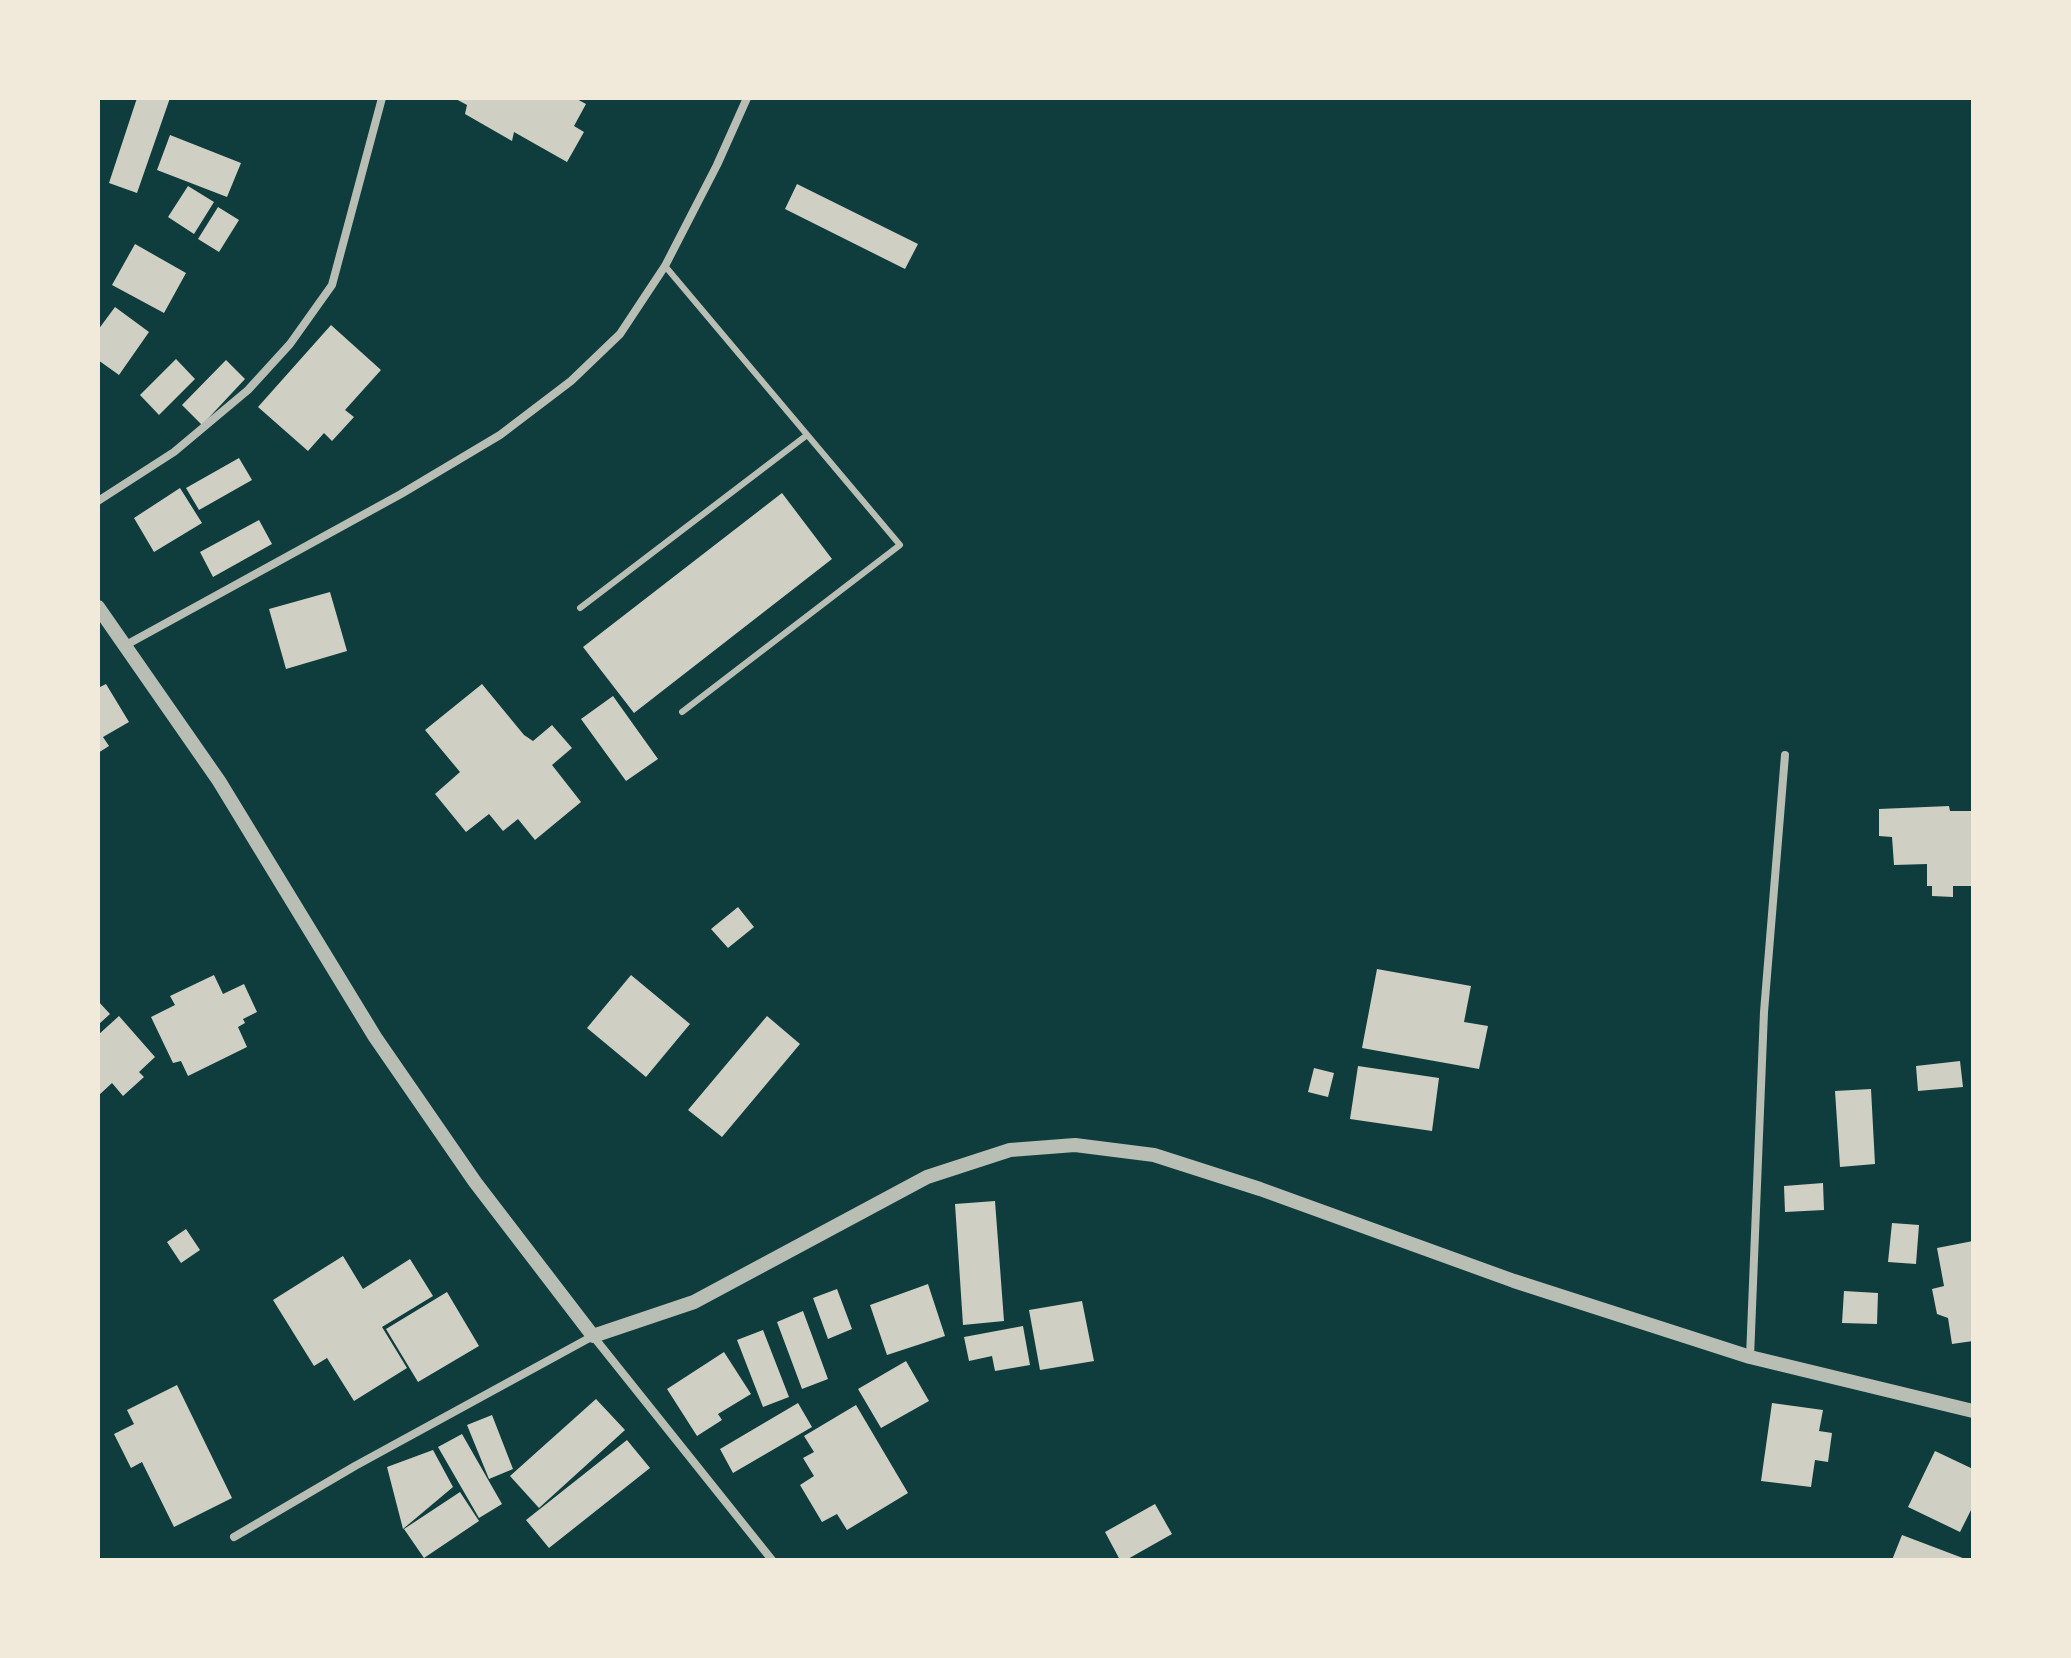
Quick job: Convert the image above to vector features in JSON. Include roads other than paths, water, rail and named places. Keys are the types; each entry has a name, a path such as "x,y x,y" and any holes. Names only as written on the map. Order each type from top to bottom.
{"street":[{"path":"98,501 174,452 248,390 290,344 332,285 382,98"},
{"path":"126,645 271,568 500,435 571,381 620,334 665,266 717,165 747,98"},
{"path":"98,607 219,781 375,1037 475,1182 772,1560"},
{"path":"1750,1357 1764,1012 1785,755"},
{"path":"234,1537 355,1466 593,1336 694,1302 927,1177 1010,1150 1075,1145 1154,1155 1260,1189 1514,1281 1750,1357 1973,1411"}],"lane":[{"path":"665,266 900,545 682,712"},
{"path":"580,608 807,435"}]}
